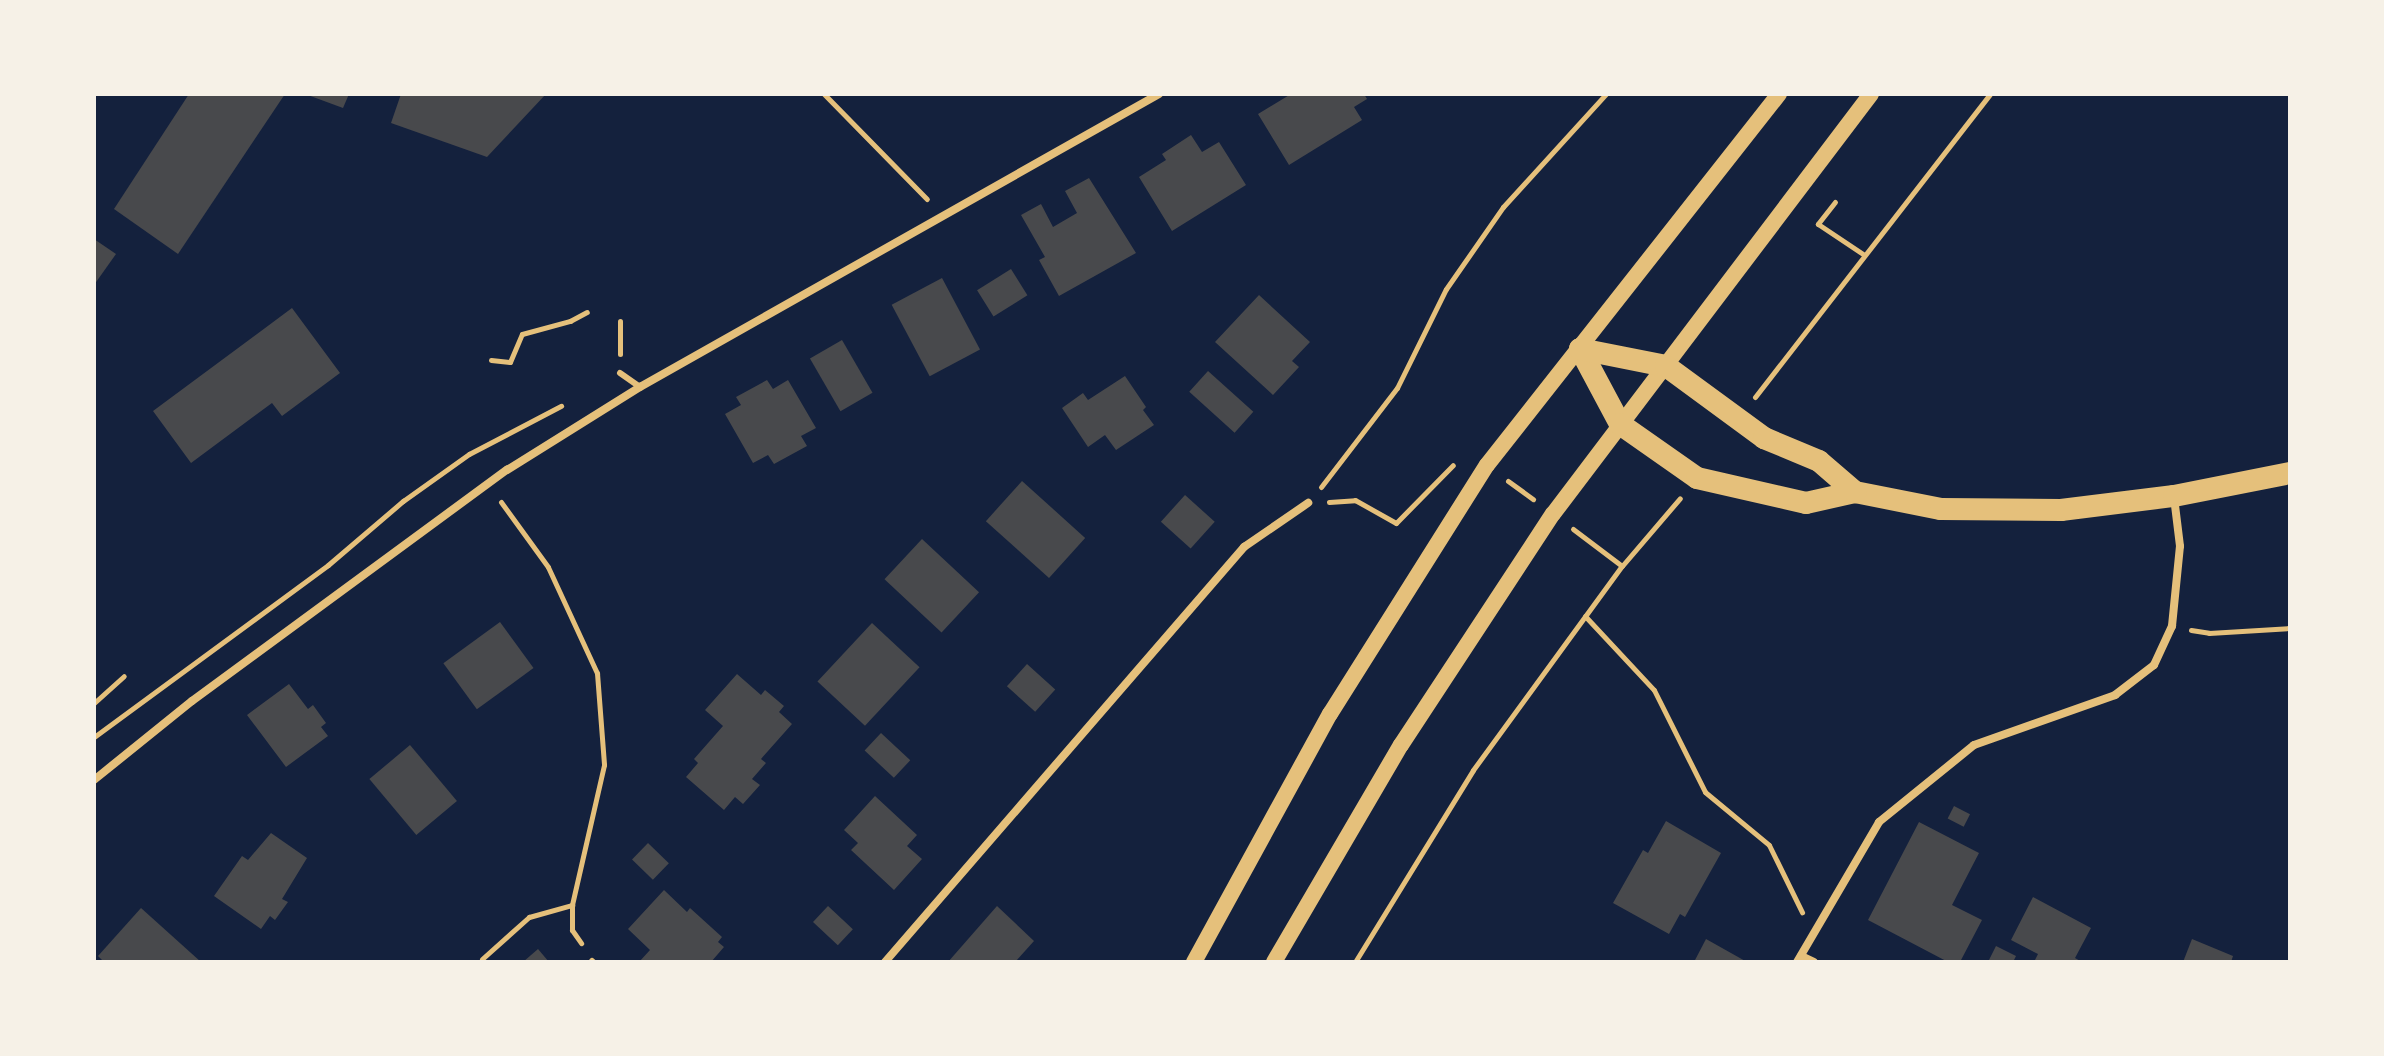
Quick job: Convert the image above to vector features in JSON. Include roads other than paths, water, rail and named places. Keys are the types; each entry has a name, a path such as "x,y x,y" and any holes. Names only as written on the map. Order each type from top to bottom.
{"highway":[{"path":"1580,349 1666,366 1764,438 1819,461 1855,492"},
{"path":"1580,349 1620,424 1697,478 1806,503 1855,492 1941,509 2061,510 2174,496 2290,473"}],"main road":[{"path":"1194,962 1330,714 1487,465 1779,94"},
{"path":"1274,962 1401,745 1553,514 1871,94"}],"street":[{"path":"94,780 192,701 488,484 640,387 1159,94"},
{"path":"1814,962 1799,959 1879,822 1974,745 2115,695 2154,665 2172,626 2180,546 2174,496"},
{"path":"885,962 1244,547 1308,503"}],"lane":[{"path":"620,373 640,387"}]}
